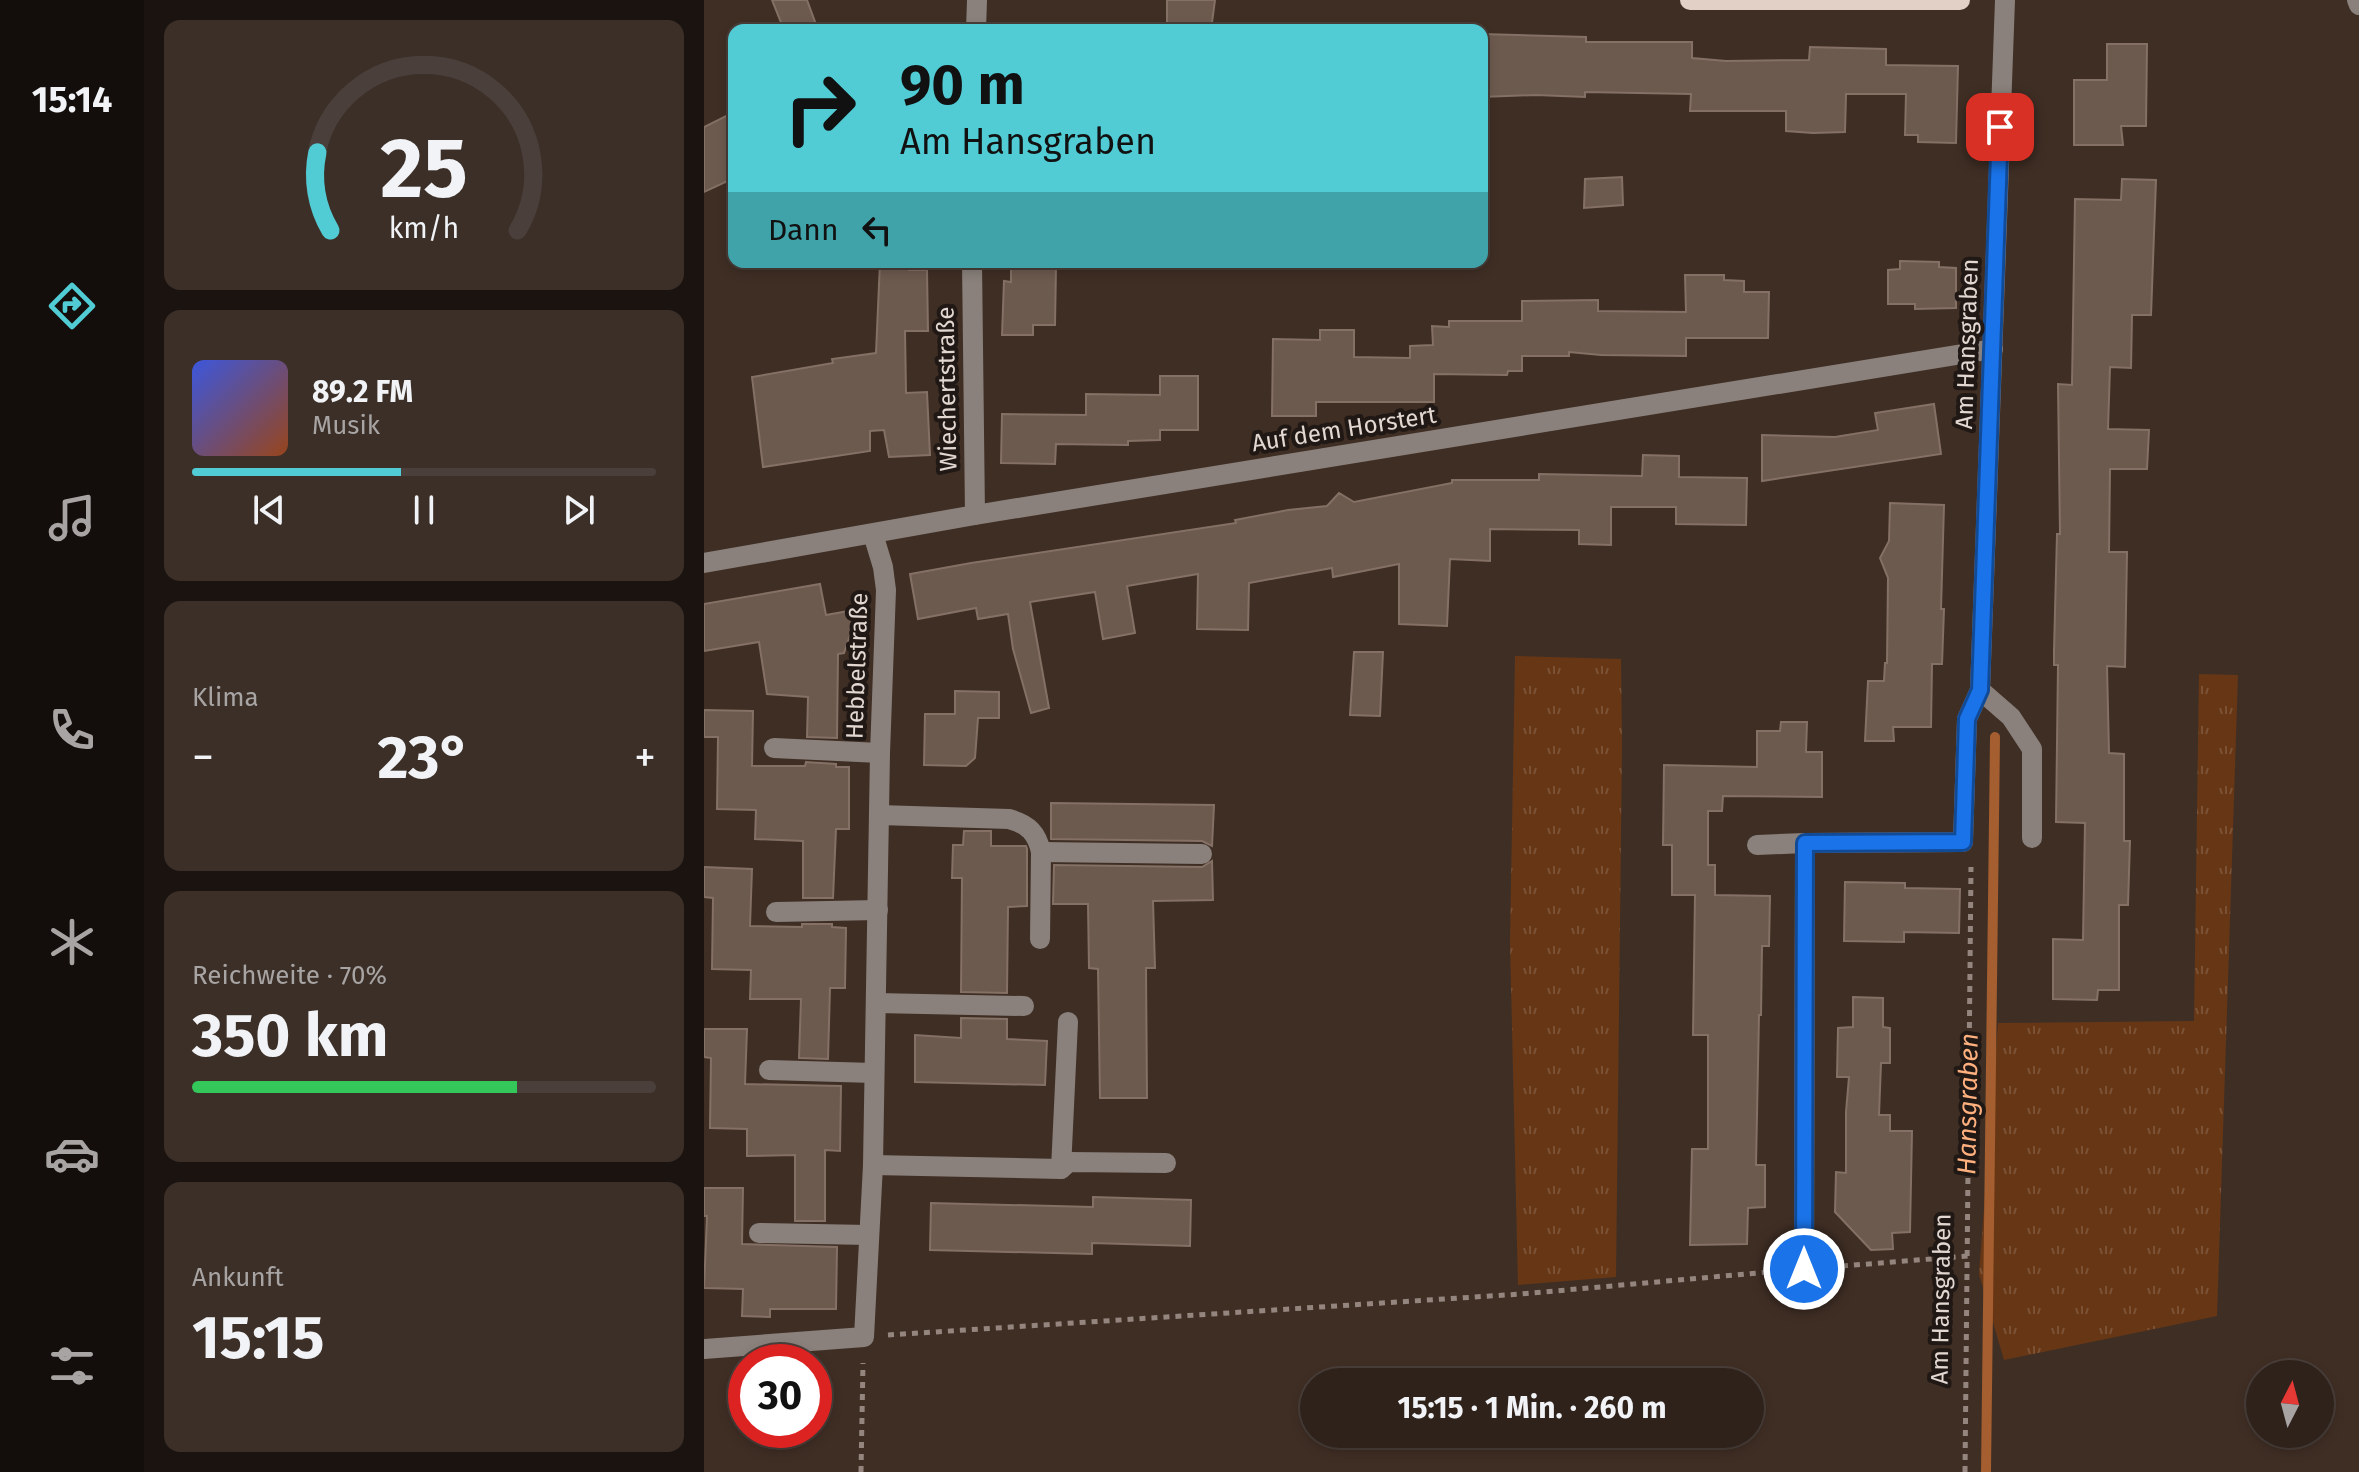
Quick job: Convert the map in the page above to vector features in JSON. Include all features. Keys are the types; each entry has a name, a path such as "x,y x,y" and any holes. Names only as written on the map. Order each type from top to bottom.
{"main road":[{"path":"1690,0 1960,0"}],"street":[{"path":"976,24 977,0"},
{"name":"Am Hansgraben","path":"1963,842 1967,719 1980,690 2005,0"},
{"name":"Wiechertstraße","path":"972,268 975,515"},
{"name":"Auf dem Horstert","path":"704,563 975,515 1993,349"},
{"name":"Hebbelstraße","path":"864,1337 873,1165 886,590 873,534"},
{"path":"1980,690 2011,717 2032,749 2032,838"},
{"name":"Hebbelstraße","path":"774,748 880,753"},
{"path":"879,815 1009,819 1022,823 1039,839 1040,939"},
{"path":"1757,845 1963,842"},
{"path":"1804,1269 1805,843"},
{"path":"1041,852 1202,854"},
{"path":"776,912 878,910"},
{"path":"876,1003 1024,1006"},
{"path":"1061,1169 1068,1022"},
{"path":"769,1070 874,1073"},
{"path":"873,1165 1061,1169 1069,1162 1166,1163"},
{"path":"759,1233 869,1235"},
{"path":"704,1349 864,1337"}],"path":[{"name":"Am Hansgraben","path":"1963,842 1971,850 1965,1472"},
{"path":"861,1472 864,1337 1521,1294 1968,1256"}],"green space":[{"path":"1515,656 1621,659 1616,1277 1518,1285 1510,942"},
{"path":"2199,674 2238,675 2217,1316 2004,1360 1979,1274 1998,1023 2194,1021"}],"building":[{"path":"772,0 807,0 816,24 782,24"},
{"path":"1167,0 1215,0 1212,24 1167,24"},
{"path":"1488,34 1586,37 1586,42 1692,42 1692,58 1726,61 1809,60 1810,47 1886,49 1886,65 1958,66 1956,143 1918,142 1918,135 1905,135 1906,94 1846,94 1845,132 1813,133 1786,131 1786,111 1690,111 1691,94 1585,92 1585,97 1488,97"},
{"path":"2107,44 2147,44 2146,126 2121,126 2123,145 2074,145 2074,80 2107,80"},
{"path":"728,115 728,181 704,192 704,127"},
{"path":"1622,177 1623,205 1584,208 1585,179"},
{"path":"2122,179 2156,180 2151,315 2132,315 2131,368 2110,367 2108,429 2149,430 2147,469 2110,469 2109,552 2127,552 2125,667 2107,666 2109,753 2124,754 2124,841 2130,841 2128,905 2119,905 2119,990 2098,990 2097,1000 2053,999 2053,939 2083,940 2085,823 2056,822 2058,665 2054,665 2054,651 2057,534 2060,534 2058,384 2072,385 2075,199 2121,200"},
{"path":"1900,261 1939,262 1939,267 1956,268 1956,308 1915,309 1915,304 1888,304 1888,270 1900,269"},
{"path":"880,268 927,270 928,331 905,331 906,393 927,392 930,455 889,457 884,430 870,431 870,451 763,467 752,377 833,363 832,359 876,353"},
{"path":"1011,268 1056,268 1055,325 1033,325 1033,335 1002,335 1004,281 1011,282"},
{"path":"1685,275 1724,275 1724,280 1744,281 1744,292 1769,292 1768,338 1686,338 1686,356 1569,352 1569,356 1522,356 1522,371 1508,371 1507,375 1434,374 1434,402 1316,402 1316,416 1272,416 1273,339 1320,340 1320,330 1354,330 1354,357 1410,358 1410,346 1433,345 1432,326 1449,327 1449,321 1522,321 1522,301 1598,300 1598,311 1686,312"},
{"path":"1160,376 1198,376 1198,430 1160,430 1160,440 1128,441 1128,445 1056,444 1055,464 1001,463 1002,414 1086,415 1086,394 1160,395"},
{"path":"1934,404 1941,454 1762,481 1762,435 1835,437 1878,430 1875,413"},
{"path":"1643,455 1679,456 1679,477 1747,478 1746,525 1676,524 1676,507 1611,507 1611,545 1579,544 1579,530 1490,529 1490,561 1450,559 1447,626 1399,624 1399,564 1333,577 1332,568 1249,583 1248,630 1197,629 1198,574 1127,586 1135,633 1103,639 1095,592 1030,602 1049,708 1031,713 1013,649 1008,614 978,619 976,608 918,619 910,574 1327,506 1339,493 1354,502 1452,483 1452,480 1539,480 1539,474 1642,476"},
{"path":"1890,503 1944,505 1942,664 1932,664 1931,727 1893,727 1894,741 1865,741 1868,681 1884,681 1887,663 1888,578 1880,558 1889,541"},
{"path":"820,584 826,615 859,609 844,653 838,654 837,738 807,737 808,697 767,694 759,642 704,651 704,604"},
{"path":"1354,652 1383,652 1380,716 1350,715"},
{"path":"955,691 999,692 999,718 978,718 975,758 966,766 924,765 925,714 955,714"},
{"path":"704,710 753,711 752,766 805,766 806,762 849,767 849,829 836,829 833,898 803,898 803,841 755,839 756,810 717,809 718,737 704,737"},
{"path":"1781,722 1807,722 1806,752 1822,752 1822,797 1723,796 1722,811 1708,811 1708,865 1715,865 1715,895 1770,896 1769,946 1762,946 1756,1165 1765,1165 1765,1207 1748,1208 1747,1244 1690,1245 1692,1149 1708,1149 1708,1035 1693,1035 1695,895 1672,895 1672,845 1663,845 1664,765 1757,767 1757,731 1780,731"},
{"path":"1051,803 1214,805 1212,846 1202,841 1051,839"},
{"path":"964,831 991,831 991,846 1026,846 1027,849 1027,906 1008,907 1007,993 961,992 962,878 952,878 953,845 963,845"},
{"path":"1212,861 1213,900 1153,901 1155,968 1146,968 1147,1098 1100,1098 1098,969 1089,968 1088,904 1053,904 1054,865 1202,867"},
{"path":"704,867 752,869 750,926 832,924 832,927 846,928 845,988 830,988 828,1059 799,1058 801,999 750,999 751,970 712,969 713,898 704,897"},
{"path":"1845,882 1905,883 1905,888 1960,889 1959,933 1904,932 1904,942 1844,941"},
{"path":"1853,997 1883,998 1883,1027 1890,1028 1890,1063 1881,1063 1879,1115 1890,1115 1890,1131 1912,1131 1910,1232 1892,1233 1893,1249 1871,1250 1835,1212 1836,1172 1846,1173 1849,1077 1837,1077 1838,1028 1853,1027"},
{"path":"961,1018 1007,1019 1007,1039 1047,1041 1045,1085 915,1082 915,1035 961,1038"},
{"path":"704,1029 747,1029 745,1084 841,1086 840,1151 825,1150 825,1221 795,1221 795,1155 747,1156 747,1129 710,1128 711,1058 704,1057"},
{"path":"704,1188 743,1188 742,1244 837,1247 836,1309 770,1309 770,1317 742,1316 743,1289 704,1288 707,1216 704,1216"},
{"path":"1093,1197 1191,1200 1190,1246 1092,1243 1092,1254 930,1250 931,1203 1093,1207"}],"waterway":[{"name":"Hansgraben","path":"1986,1472 1995,737"}],"route":[{"path":"1804,1269 1805,843 1963,842 1967,719 1980,690 2000,127"}]}
